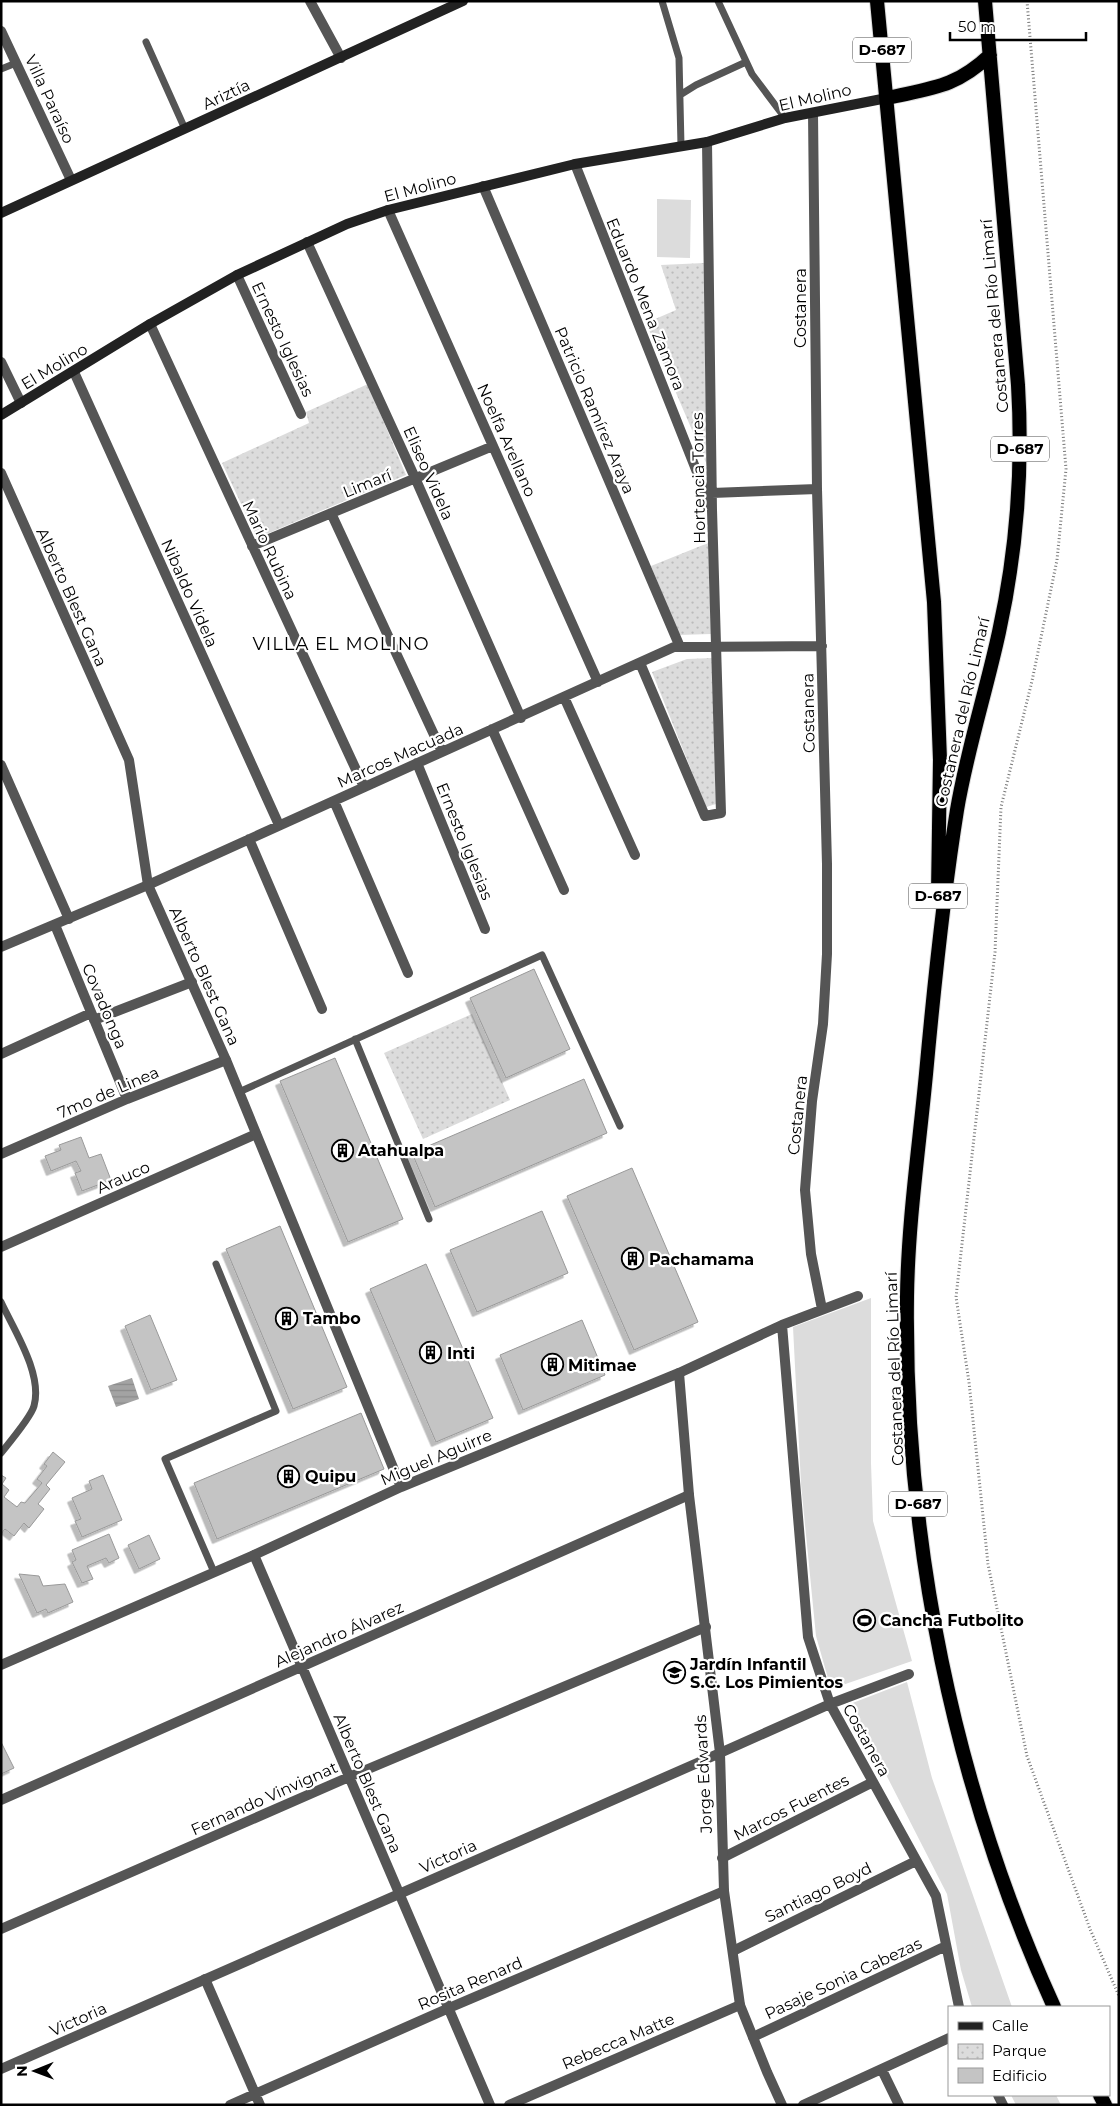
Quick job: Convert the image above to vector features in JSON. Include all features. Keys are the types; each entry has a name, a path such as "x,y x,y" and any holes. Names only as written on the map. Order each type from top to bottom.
{"highway":[{"name":"Costanera del Río Limarí","path":"876,1 887,98 909,349 930,545 935,620 939,710 940,811 935,981"},
{"name":"Costanera del Río Limarí","path":"985,1 1018,384 1019,494 1007,594 968,756 957,811 935,981 912,1207 907,1297 910,1418 921,1530 946,1683 971,1786 1000,1876 1054,2006"},
{"path":"887,98 956,81 968,74 990,55"}],"main road":[{"name":"Ariztía","path":"1,213 463,1"},
{"name":"El Molino","path":"1,415 150,324 237,276 347,224 388,210 575,164 707,142 785,118 887,98"}],"street":[{"path":"310,1 341,58"},
{"name":"Villa Paraíso","path":"1,31 71,180"},
{"name":"Costanera","path":"814,113 817,488 827,864 827,954 823,1024 812,1101 805,1190 811,1254 822,1309"},
{"name":"Hortencia Torres","path":"640,663 705,816 721,813 718,647 712,510 707,142"},
{"name":"Eduardo Mena Zamora","path":"575,164 712,510"},
{"name":"Patricio Ramírez Araya","path":"483,186 680,647"},
{"name":"Noelfa Arellano","path":"388,210 598,682"},
{"name":"Eliseo Videla","path":"307,242 416,480 521,718"},
{"name":"Ernesto Iglesias","path":"237,276 301,414"},
{"name":"Mario Rubina","path":"150,324 364,787"},
{"path":"1,362 21,403"},
{"name":"Nibaldo Videla","path":"74,372 279,826"},
{"name":"Limarí","path":"252,546 416,480 493,446"},
{"name":"Alberto Blest Gana","path":"1,473 129,760 148,885 226,1060 401,1487"},
{"path":"712,493 817,488"},
{"path":"331,514 442,752"},
{"name":"Marcos Macuada","path":"1,947 148,885 492,729 521,718 674,647 822,646"},
{"path":"564,697 634,855"},
{"path":"492,729 564,890"},
{"name":"Ernesto Iglesias","path":"418,763 485,929"},
{"path":"1,765 69,919"},
{"path":"334,801 408,972"},
{"path":"249,839 322,1009"},
{"name":"Covadonga","path":"55,925 127,1099"},
{"path":"1,1054 93,1016 192,982"},
{"name":"7mo de Linea","path":"1,1154 127,1099 226,1060"},
{"name":"Arauco","path":"1,1247 256,1134"},
{"name":"Miguel Aguirre","path":"1,1665 254,1555 401,1487 680,1373 782,1325 858,1296"},
{"name":"Costanera","path":"782,1325 808,1637 830,1704 936,1896 959,2006"},
{"name":"Jorge Edwards","path":"680,1373 690,1495 720,1753 724,1891 740,2005 782,2105"},
{"name":"Alejandro Álvarez","path":"1,1800 690,1495"},
{"name":"Alberto Blest Gana","path":"254,1555 490,2105"},
{"name":"Fernando Vinvignat","path":"1,1929 349,1777 706,1628"},
{"name":"Victoria","path":"1,2069 830,1704 909,1674"},
{"name":"Marcos Fuentes","path":"722,1858 873,1782"},
{"name":"Santiago Boyd","path":"733,1951 916,1861"},
{"name":"Rosita Renard","path":"230,2105 448,2008 724,1891"},
{"name":"Pasaje Sonia Cabezas","path":"753,2038 946,1946"},
{"path":"205,1980 260,2105"},
{"name":"Rebecca Matte","path":"509,2105 740,2005"},
{"path":"803,2105 948,2038"},
{"path":"882,2070 899,2105"}],"lane":[{"path":"662,1 680,58 681,146"},
{"path":"718,1 752,74 785,118"},
{"path":"146,42 186,129"},
{"path":"680,95 696,85 746,62"},
{"path":"1,69 16,63"},
{"path":"239,1092 542,955 620,1126"},
{"path":"355,1039 429,1219"},
{"path":"214,1572 165,1459 276,1411 216,1264"},
{"path":"1,1302 32,1370 36,1392 34,1407 1,1454"}],"path":[{"path":"1027,1 1066,469 1057,560 1032,681 1001,807 995,952 956,1297 969,1382 988,1564 1027,1756 1090,1929 1119,1996"}],"green space":[{"path":"657,199 691,200 690,258 657,257"},
{"path":"704,263 707,465 646,323 676,310 661,265"},
{"path":"368,384 406,475 257,538 222,463 309,423 306,412"},
{"path":"708,543 711,634 679,635 651,566"},
{"path":"712,658 716,804 706,807 652,672 687,659"},
{"path":"472,1014 510,1100 423,1139 384,1053"},
{"path":"871,1298 873,1521 912,1661 831,1689 816,1636 801,1484 793,1327"},
{"path":"907,1682 932,1778 1012,2006 972,2006 961,1970 947,1894 850,1704"},
{"path":"1012,2096 1056,2096 1061,2105 1016,2105"}],"shaded area":[{"path":"132,1378 139,1399 116,1407 108,1386"}],"building":[{"path":"534,969 570,1049 506,1078 470,998"},
{"name":"Atahualpa","path":"335,1058 403,1219 348,1242 280,1081"},
{"path":"584,1079 607,1133 435,1207 412,1153"},
{"path":"81,1137 89,1158 101,1154 111,1180 82,1191 75,1173 81,1171 76,1161 51,1171 45,1156 61,1150 59,1145"},
{"name":"Pachamama","path":"632,1168 698,1322 634,1350 567,1196"},
{"path":"542,1211 568,1273 477,1312 450,1250"},
{"name":"Tambo","path":"280,1226 347,1387 293,1409 226,1249"},
{"name":"Inti","path":"426,1264 493,1418 436,1442 370,1289"},
{"path":"150,1315 177,1380 151,1390 125,1326"},
{"name":"Mitimae","path":"582,1320 605,1375 523,1410 500,1355"},
{"name":"Quipu","path":"361,1413 384,1469 217,1539 194,1483"},
{"path":"53,1452 65,1462 46,1485 50,1489 38,1504 44,1509 29,1528 24,1523 14,1536 5,1529 1,1534 1,1475 6,1478 2,1484 9,1490 4,1497 17,1507 21,1502 25,1503 42,1483 37,1479 47,1466 44,1464"},
{"path":"103,1475 122,1520 82,1537 75,1521 81,1519 72,1498 92,1489 89,1481"},
{"path":"109,1534 119,1558 109,1563 106,1558 87,1566 93,1579 82,1583 72,1562 76,1560 72,1550"},
{"path":"149,1535 160,1559 139,1569 128,1545"},
{"path":"19,1574 39,1576 43,1586 65,1584 73,1602 48,1613 46,1609 37,1613"},
{"path":"1,1742 14,1768 1,1774"}],"place":[{"name":"Atahualpa","path":"342,1150"},
{"name":"Pachamama","path":"633,1259"},
{"name":"Tambo","path":"287,1318"},
{"name":"Inti","path":"431,1353"},
{"name":"Mitimae","path":"552,1365"},
{"name":"Quipu","path":"289,1476"},
{"name":"Cancha Futbolito","path":"864,1620"},
{"name":"Jardín Infantil S.C. Los Pimientos","path":"674,1673"}],"district":[{"name":"VILLA EL MOLINO","path":"341,644"}]}
